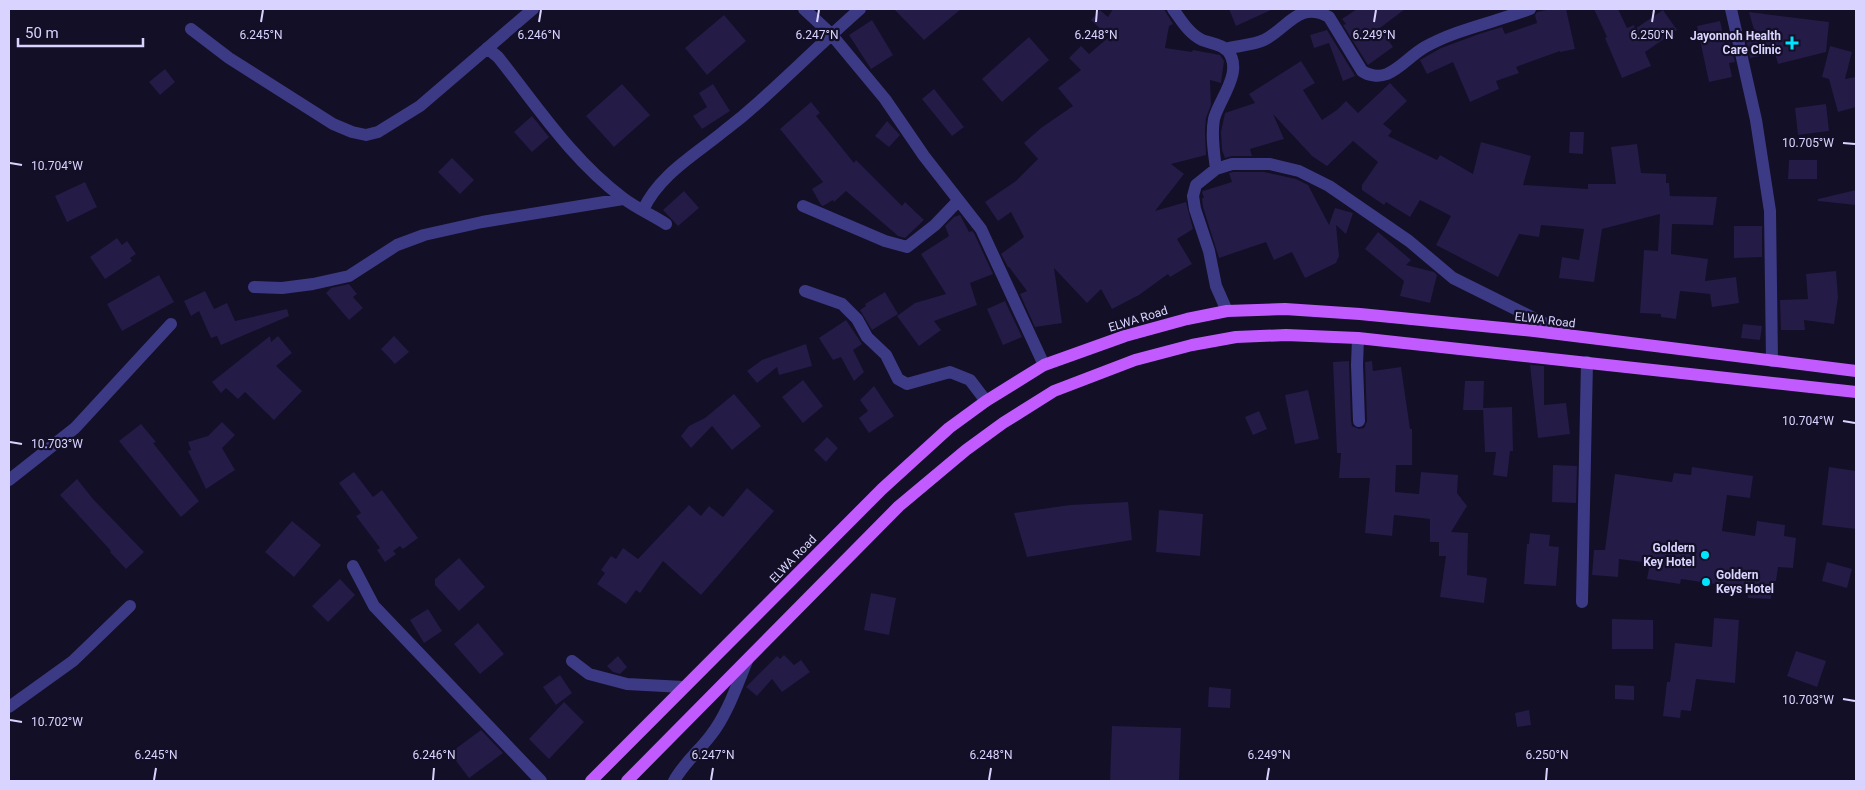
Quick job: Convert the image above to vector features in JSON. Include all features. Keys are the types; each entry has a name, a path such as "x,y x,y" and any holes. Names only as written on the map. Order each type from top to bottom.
{"main road":[{"name":"ELWA Road","path":"591,781 882,489 949,428 986,401 1044,365 1125,336 1187,319 1227,311 1285,310 1360,314 1570,336 1856,371"},
{"path":"627,781 899,506 966,450 1003,423 1054,391 1135,360 1192,344 1236,337 1286,335 1358,338 1856,392"}],"street":[{"path":"191,29 229,58 333,124 352,132 366,135 378,132 420,106 533,9"},
{"path":"804,9 831,34 885,99 924,156 980,229 1044,365"},
{"path":"643,210 649,197 676,167 724,132 860,9"},
{"path":"1174,9 1191,32 1200,39 1225,48 1263,40 1302,12 1311,10 1322,13 1329,17 1362,71 1367,75 1383,76 1394,71 1425,47 1449,36 1530,9"},
{"path":"1732,9 1756,120 1770,211 1772,361"},
{"path":"487,48 498,57 561,139 601,179 623,199 666,224"},
{"path":"1216,169 1213,143 1214,121 1216,112 1230,86 1232,72 1230,56 1225,48"},
{"path":"1227,311 1216,286 1209,251 1195,209 1193,196 1196,185 1216,169 1232,164 1270,164 1299,171 1329,186 1409,241 1453,278 1570,336"},
{"path":"254,287 282,288 314,284 349,276 397,245 424,235 482,222 623,199"},
{"path":"803,206 885,241 907,246 935,226 958,201"},
{"path":"805,291 842,304 857,319 867,337 886,355 898,379 907,384 950,372 970,380 986,401"},
{"path":"9,480 74,428 171,324"},
{"path":"1358,338 1359,421"},
{"path":"1582,602 1587,362"},
{"path":"352,566 374,606 541,781"},
{"path":"9,707 73,661 130,606"},
{"path":"572,661 589,674 627,684 683,687"},
{"path":"674,781 679,772 712,734 734,694 747,661"}],"building":[{"path":"894,9 961,9 924,40"},
{"path":"1113,9 1164,9 1173,24 1169,26 1165,48 1192,52 1193,50 1220,55 1224,61 1221,83 1210,80 1211,105 1206,118 1206,155 1171,164 1184,174 1155,211 1186,202 1193,229 1177,239 1192,264 1170,277 1168,274 1139,295 1112,309 1101,289 1087,303 1054,268 1062,323 1035,327 1020,294 1027,291 1008,267 1001,254 1024,237 1011,212 998,221 985,202 1016,181 1038,159 1024,143 1041,128 1073,106 1058,88 1081,70 1069,58 1081,46 1089,54 1109,37 1091,20 1100,10 1108,17"},
{"path":"1229,9 1273,9 1236,26"},
{"path":"1357,9 1405,9 1380,28 1393,47 1368,65 1343,25 1346,24 1342,19"},
{"path":"1551,9 1566,9 1575,49 1560,51 1516,67 1519,73 1496,81 1499,89 1470,102 1453,62 1427,74 1420,60 1441,48 1479,34 1502,27 1505,34 1537,23 1535,15 1537,12"},
{"path":"1594,9 1618,9 1627,28 1634,25 1635,29 1663,10 1677,30 1645,52 1651,66 1622,78 1605,38 1607,37"},
{"path":"1749,12 1829,22 1826,52 1778,64 1775,53 1750,58 1746,39 1756,37"},
{"path":"724,15 746,41 707,75 685,48"},
{"path":"872,20 893,55 871,69 849,35"},
{"path":"1720,21 1725,43 1730,42 1735,62 1729,63 1732,77 1709,82 1697,26"},
{"path":"1327,30 1355,76 1343,81 1329,43 1314,48 1310,35"},
{"path":"1029,37 1049,60 1002,102 982,79"},
{"path":"1830,46 1852,52 1845,79 1856,77 1856,107 1838,112 1829,79 1822,77"},
{"path":"1301,61 1315,83 1303,90 1322,120 1346,101 1358,113 1390,83 1407,101 1383,124 1392,131 1388,136 1437,160 1440,155 1473,174 1481,142 1531,156 1523,185 1588,189 1588,184 1616,184 1611,147 1637,144 1641,173 1666,174 1666,183 1669,183 1670,196 1717,197 1713,225 1672,224 1671,254 1708,259 1705,281 1736,277 1739,303 1712,307 1710,294 1680,291 1676,319 1661,317 1661,314 1640,313 1644,250 1658,251 1660,214 1602,229 1594,282 1559,278 1562,257 1579,260 1584,229 1541,225 1539,237 1519,234 1498,277 1436,245 1451,216 1420,200 1410,217 1386,202 1384,205 1362,190 1362,185 1378,162 1353,141 1327,166 1312,156 1273,114 1284,139 1250,149 1252,156 1225,158 1222,150 1221,132 1225,113 1255,103 1249,94"},
{"path":"165,69 175,82 160,95 149,82"},
{"path":"622,84 650,115 614,147 586,116"},
{"path":"713,84 730,111 702,129 693,116 707,107 699,93"},
{"path":"934,89 964,127 952,136 922,99"},
{"path":"811,102 820,113 816,116 854,163 856,160 902,206 905,202 924,220 905,238 898,236 846,191 834,202 833,200 823,206 821,205 812,189 823,182 780,129"},
{"path":"1826,104 1829,131 1798,135 1795,108"},
{"path":"532,116 549,137 532,152 514,132"},
{"path":"887,121 900,135 889,147 875,136"},
{"path":"1570,132 1584,132 1583,154 1569,153"},
{"path":"452,158 474,180 460,194 438,172"},
{"path":"1789,160 1817,160 1817,179 1788,179"},
{"path":"1264,172 1296,179 1308,185 1329,225 1335,208 1353,213 1346,234 1336,225 1339,256 1336,263 1305,278 1292,252 1274,260 1266,242 1219,258 1203,207 1202,198 1204,198 1202,192 1232,182 1229,173"},
{"path":"85,182 97,207 67,222 55,196"},
{"path":"1856,190 1856,205 1818,201 1818,199"},
{"path":"684,191 699,208 678,226 663,210"},
{"path":"960,215 969,232 972,231 974,233 993,274 970,283 977,305 934,321 941,330 919,346 897,316 915,303 946,294 921,254 949,236 945,226 954,217"},
{"path":"1734,226 1762,226 1762,257 1734,258"},
{"path":"1378,232 1411,260 1406,265 1434,272 1437,275 1430,303 1400,296 1404,281 1365,249"},
{"path":"117,238 122,245 127,241 136,254 130,258 132,261 105,279 90,257"},
{"path":"1836,271 1838,297 1834,324 1804,320 1805,330 1781,330 1780,300 1808,299 1806,274"},
{"path":"159,275 174,302 122,331 107,304"},
{"path":"349,284 357,294 353,297 363,308 349,320 326,293 331,288"},
{"path":"205,291 214,309 227,303 235,321 287,309 289,316 221,345 217,336 211,338 199,311 191,316 184,301"},
{"path":"885,292 898,314 872,330 860,310 866,306 865,304"},
{"path":"1005,301 1022,337 1003,345 987,309"},
{"path":"846,320 862,344 853,350 864,372 854,381 841,357 833,360 819,338"},
{"path":"1743,324 1762,326 1760,340 1741,338"},
{"path":"270,336 271,342 278,336 292,353 276,366 302,391 274,420 245,392 238,399 226,388 221,393 212,382"},
{"path":"394,336 409,352 395,364 381,349"},
{"path":"806,344 812,366 779,375 777,367 757,383 747,371 762,360"},
{"path":"1349,361 1351,421 1352,426 1359,429 1364,428 1367,421 1365,362 1372,361 1373,371 1401,367 1410,429 1412,429 1412,465 1396,465 1395,492 1419,494 1421,472 1458,475 1457,493 1467,506 1451,532 1468,533 1467,575 1487,578 1484,603 1440,597 1446,556 1439,556 1439,542 1430,542 1430,519 1394,515 1392,536 1365,533 1370,478 1339,478 1341,453 1337,453 1333,362"},
{"path":"1530,365 1544,366 1544,405 1566,403 1570,434 1538,438"},
{"path":"803,380 823,406 803,423 782,397"},
{"path":"1465,381 1484,381 1483,410 1463,410"},
{"path":"874,386 894,416 869,433 859,418 868,411 860,400"},
{"path":"1308,390 1319,439 1295,444 1285,395"},
{"path":"734,394 761,426 732,450 712,426 691,448 681,436 689,426 705,418"},
{"path":"1512,407 1513,451 1510,451 1507,477 1493,475 1496,452 1485,452 1483,408"},
{"path":"1259,411 1267,429 1253,435 1245,417"},
{"path":"222,422 235,435 222,448 235,470 206,489 188,451 191,450 188,442 208,436"},
{"path":"141,424 156,442 153,443 199,501 181,517 119,441"},
{"path":"827,437 838,448 826,462 814,450"},
{"path":"1553,465 1577,466 1576,503 1552,502"},
{"path":"1692,467 1753,476 1750,498 1727,495 1722,531 1755,536 1757,521 1785,525 1784,536 1796,538 1793,568 1778,567 1776,581 1772,581 1771,599 1748,598 1748,594 1721,590 1722,585 1681,579 1680,584 1647,579 1650,563 1619,559 1618,577 1592,575 1594,550 1605,550 1615,474 1672,482 1674,473 1691,475"},
{"path":"1829,467 1856,471 1856,529 1822,525"},
{"path":"354,472 373,497 382,490 418,538 403,549 400,546 393,551 396,554 385,562 377,550 380,548 356,516 361,513 339,483"},
{"path":"77,479 93,499 144,552 126,569 60,495"},
{"path":"747,488 774,511 701,595 663,561 640,593 636,590 626,604 597,584 605,573 601,570 611,556 616,559 623,548 638,559 689,505 701,516 709,506 723,517"},
{"path":"1128,502 1132,540 1027,557 1014,513 1070,505"},
{"path":"1159,510 1203,514 1200,556 1156,552"},
{"path":"292,521 321,545 294,577 265,552"},
{"path":"1530,533 1550,535 1549,546 1559,547 1556,586 1524,584 1527,544 1529,544"},
{"path":"459,558 485,587 459,611 435,585 435,579"},
{"path":"1827,562 1852,569 1847,588 1822,581"},
{"path":"340,579 355,595 328,622 312,606"},
{"path":"871,593 896,598 889,635 864,630"},
{"path":"428,609 442,631 424,643 410,620"},
{"path":"1714,618 1739,620 1735,683 1696,679 1691,711 1681,710 1680,718 1663,716 1667,682 1670,682 1675,643 1712,647"},
{"path":"1612,619 1653,620 1653,649 1612,649"},
{"path":"478,623 504,654 480,674 454,644"},
{"path":"1796,651 1826,661 1817,687 1787,676"},
{"path":"784,655 794,665 801,660 810,672 782,692 772,679 757,696 746,687 777,656 780,659"},
{"path":"618,656 627,667 620,674 613,672 607,666"},
{"path":"560,675 572,693 556,705 543,687"},
{"path":"1615,685 1634,686 1634,700 1615,699"},
{"path":"1209,687 1231,689 1230,708 1208,707"},
{"path":"564,702 584,722 549,759 529,739"},
{"path":"1529,710 1531,725 1517,727 1515,713"},
{"path":"1112,726 1181,728 1179,781 1110,781"},
{"path":"481,730 503,753 469,778 450,753"}],"place":[{"name":"Jayonnoh Health Care Clinic","path":"1792,43"},
{"name":"Goldern Key Hotel","path":"1705,555"},
{"name":"Goldern Keys Hotel","path":"1706,582"}]}
